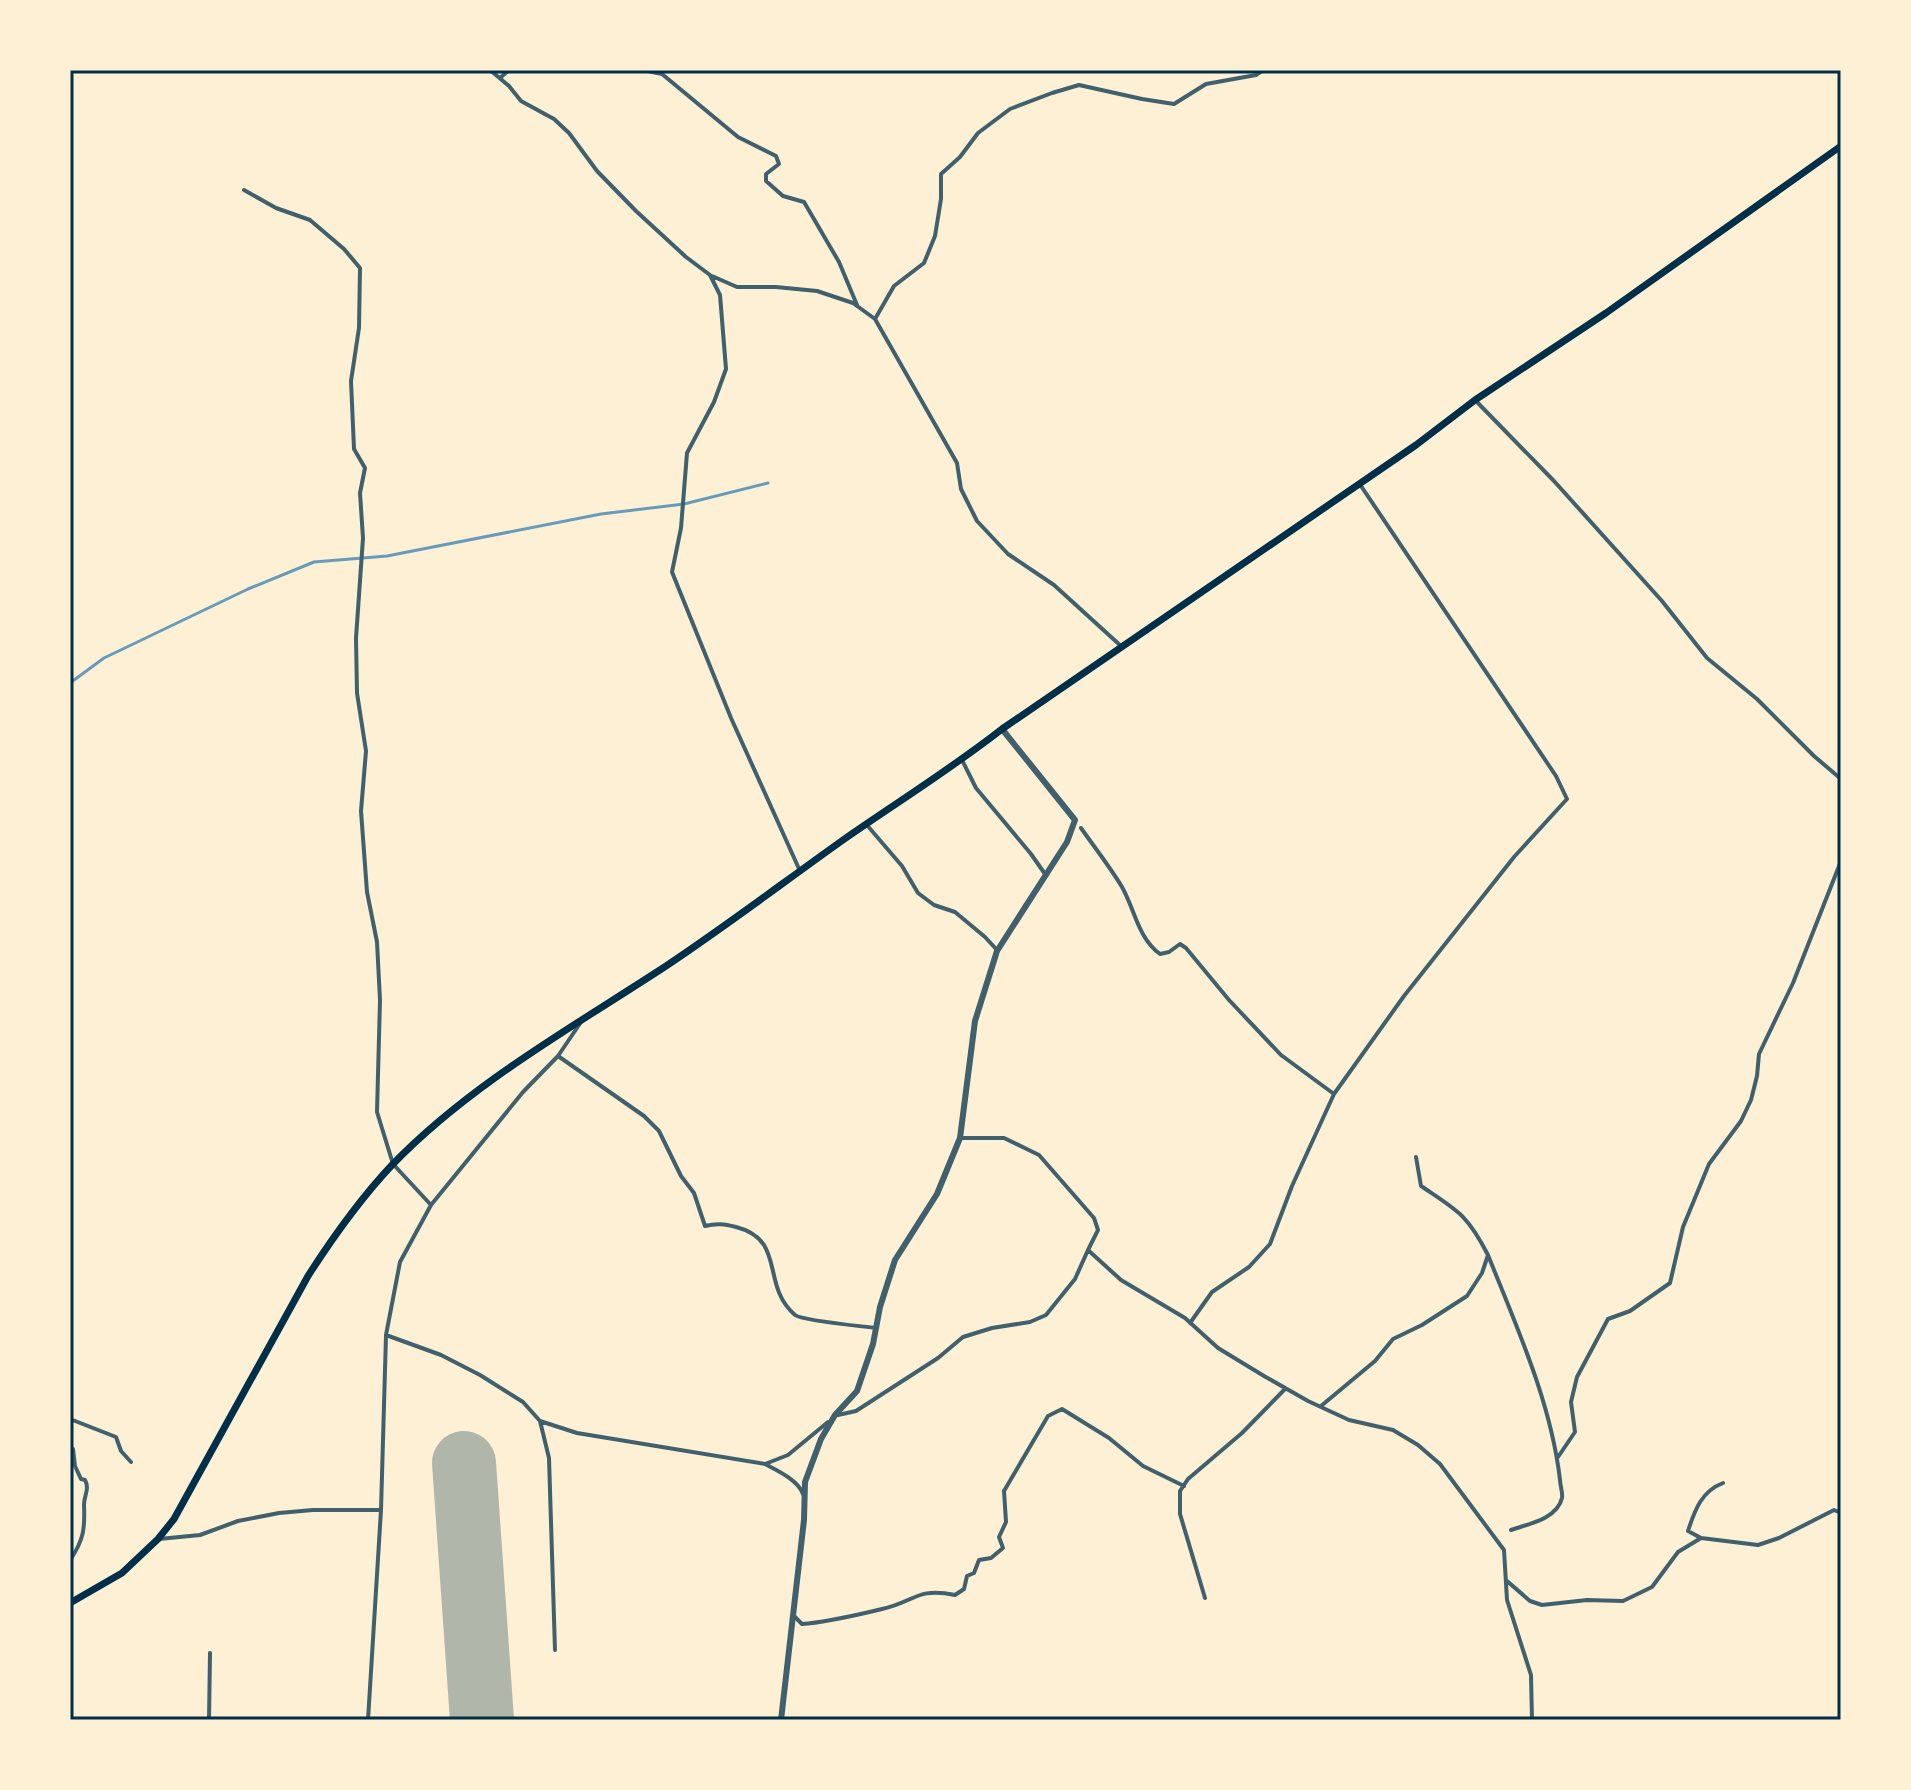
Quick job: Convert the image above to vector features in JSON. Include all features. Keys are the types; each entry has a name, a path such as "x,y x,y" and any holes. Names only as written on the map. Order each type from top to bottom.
{"main road":[{"path":"71,1600 122,1573 158,1539 187,1498 308,1276 356,1208 393,1164 448,1116 585,1017 667,965 1002,729 1416,445 1475,400 1606,313 1841,146"}],"street":[{"path":"490,70 521,101 554,119 569,133 597,171 636,211 710,275 737,287 817,291 858,307 875,319 957,463 961,489 977,521 1008,554 1054,585 1122,647"},
{"path":"500,78 509,70"},
{"path":"643,70 662,74 738,137 776,156 779,164 766,174 766,181 783,196 804,202 839,262 858,307"},
{"path":"875,319 894,286 924,263 935,236 941,199 941,174 960,157 978,133 1010,109 1079,85 1174,104 1206,84 1256,75 1263,70"},
{"path":"244,190 276,208 310,220 344,249 360,268 359,328 351,381 354,449 365,468 360,493 363,538 356,638 357,693 366,751 361,811 367,892 378,956 377,1112 393,1164 431,1205"},
{"path":"710,275 720,295 726,369 714,402 687,453 681,528 672,572 731,718 800,871"},
{"path":"1475,400 1554,481 1662,601 1707,658 1757,699 1841,779"},
{"path":"1190,1323 1212,1292 1249,1267 1270,1244 1292,1186 1334,1094 1404,996 1514,857 1567,799 1556,776 1359,483"},
{"path":"765,1464 788,1455 835,1415 857,1391 895,1260 937,1194 960,1138 975,1021 997,951 1067,842 1075,820 1002,729"},
{"path":"962,760 976,788 1046,875"},
{"path":"866,824 902,866 918,893 934,905 955,912 997,951"},
{"path":"1081,828 1123,888 1151,948 1160,954 1180,944 1186,948 1281,1055 1334,1094"},
{"path":"1558,1457 1575,1432 1571,1402 1577,1377 1608,1319 1630,1311 1670,1283 1683,1227 1709,1164 1741,1121 1751,1100 1759,1054 1793,983 1841,861"},
{"path":"368,1720 381,1510 386,1335 400,1262 431,1205 523,1092 558,1056 585,1017"},
{"path":"558,1056 644,1116 659,1131 681,1176 694,1193 705,1226 723,1223 750,1231 761,1238 766,1246 777,1292 796,1316 805,1320 836,1321 876,1328"},
{"path":"781,1720 805,1482 821,1439 835,1415 856,1411 938,1358 963,1337 992,1328 1030,1322 1046,1315 1075,1279 1098,1230 1094,1218 1043,1158 1004,1138 960,1138"},
{"path":"1416,1157 1421,1186 1463,1214 1488,1255 1536,1377 1558,1457 1562,1497 1555,1511 1511,1530"},
{"path":"1088,1250 1121,1280 1190,1323 1218,1348 1285,1389 1349,1420 1393,1430 1418,1445 1440,1464 1504,1550 1509,1609 1531,1675 1532,1720"},
{"path":"1321,1406 1375,1361 1393,1339 1422,1325 1467,1296 1482,1273 1488,1255"},
{"path":"386,1335 441,1355 480,1375 523,1402 540,1421 549,1458 555,1650"},
{"path":"1205,1598 1180,1514 1180,1491 1285,1389"},
{"path":"793,1615 802,1624 815,1621 824,1623 885,1609 918,1594 939,1592 955,1595 964,1589 967,1576 974,1573 979,1560 991,1558 1003,1548 999,1537 1006,1522 1004,1491 1048,1416 1062,1409 1109,1438 1143,1466 1184,1486"},
{"path":"70,1419 116,1437 121,1451 131,1462"},
{"path":"540,1421 577,1433 765,1464 801,1488 804,1502"},
{"path":"70,1560 86,1524 84,1504 88,1486 75,1466 73,1449"},
{"path":"1723,1483 1709,1489 1699,1503 1688,1531 1701,1538 1758,1545 1779,1538 1834,1510 1841,1513"},
{"path":"158,1539 200,1535 238,1521 279,1513 381,1510"},
{"path":"1506,1580 1530,1601 1542,1605 1587,1600 1623,1601 1652,1587 1678,1552 1701,1538"},
{"path":"209,1720 210,1653"}],"waterway":[{"path":"70,683 104,658 248,589 314,562 387,556 601,514 684,504 768,483"}],"runway":[{"path":"464,1463 482,1720"}]}
